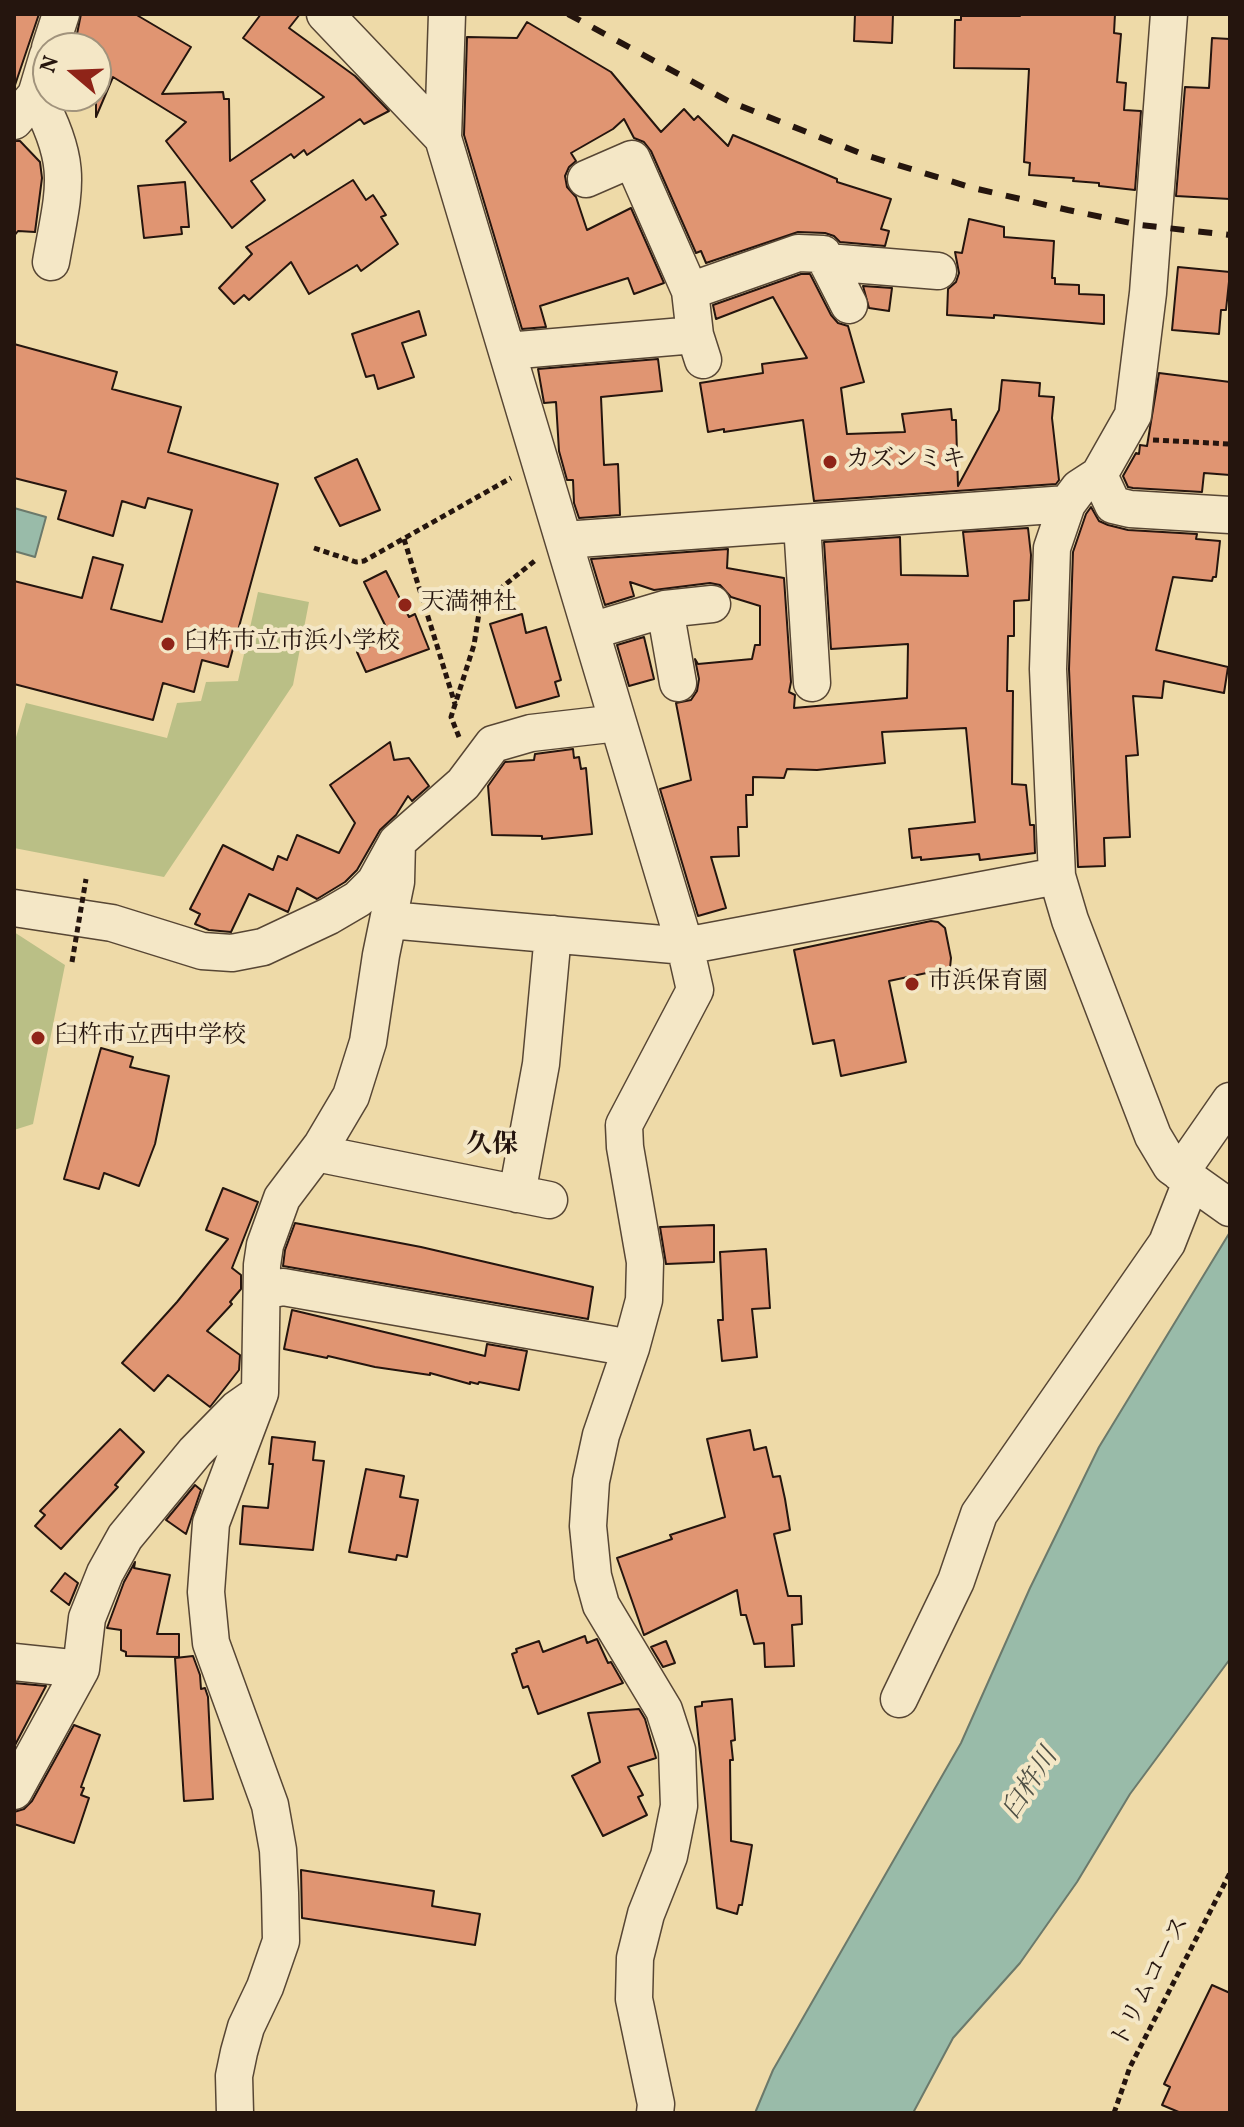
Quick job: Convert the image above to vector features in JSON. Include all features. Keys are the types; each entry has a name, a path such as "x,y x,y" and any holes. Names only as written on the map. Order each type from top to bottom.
{"street":[{"path":"325,14 443,138"},
{"path":"447,14 443,138 685,946 695,990 624,1125 645,1262 644,1300 601,1435 591,1481 588,1526 593,1576 601,1605 664,1710 677,1750 679,1806 672,1844 646,1914 635,1958 634,1999 656,2104 655,2113"},
{"path":"1169,14 1148,293 1133,415 1099,475 1079,488 1067,504 1052,548 1049,653 1057,876 1070,920 1153,1136 1171,1166 1202,1189"},
{"path":"25,108 52,124 65,169 62,208 51,262"},
{"path":"507,351 699,347 690,291 632,159 586,179"},
{"path":"690,291 798,253 823,254 849,305"},
{"path":"827,262 938,271"},
{"path":"1099,475 1113,505 1130,509 1230,515"},
{"path":"564,540 1067,504"},
{"path":"802,524 812,683"},
{"path":"591,631 665,609 712,604"},
{"path":"665,609 678,683"},
{"path":"14,908 112,923 202,951 232,953 263,947 358,899 375,882 397,842 463,784 493,744 531,733 618,723"},
{"path":"235,2113 234,2076 239,2052 281,1941 279,1879 270,1805 211,1643 206,1592 211,1523 260,1393 265,1245 277,1208 351,1096 368,1042 396,882 397,842"},
{"path":"389,920 685,946 1057,876"},
{"path":"316,1153 533,1197 553,934"},
{"path":"899,1699 956,1581 979,1514 1202,1189 1230,1101"},
{"path":"262,1291 283,1287 631,1348"},
{"path":"14,1791 81,1669 87,1618 105,1573 125,1537 195,1452 237,1409 260,1393"},
{"path":"14,1662 81,1669"}],"path":[{"path":"1126,429 1154,440 1230,444"},
{"path":"314,548 356,562 364,561 540,461"},
{"path":"404,539 455,705"},
{"path":"451,717 474,645 479,613 491,596 548,549 564,540"},
{"path":"72,962 86,879"},
{"name":"トリムコース","path":"1114,2113 1130,2067 1230,1873"}],"green space":[{"path":"258,592 309,602 293,685 164,877 14,848 14,744 26,703 167,738 177,703 201,701 206,682 238,681"},
{"path":"14,932 65,965 33,1124 14,1130"}],"water":[{"path":"14,508 46,517 35,557 14,551"},
{"name":"臼杵川","path":"1230,1232 1230,1659 1130,1794 1077,1882 1020,1963 953,2038 913,2113 755,2113 773,2070 961,1743 1030,1588 1099,1447"}],"building":[{"path":"14,14 39,14 32,32 14,88"},
{"path":"81,14 135,14 191,47 162,94 223,92 224,99 229,99 230,161 324,97 243,38 261,14 300,14 289,28 355,76 389,111 364,124 360,119 307,155 304,150 294,158 291,154 251,181 265,200 232,228 166,141 186,122 113,77 112,79 112,32 77,32"},
{"path":"855,14 893,14 892,43 854,41"},
{"path":"1115,14 1114,33 1121,34 1117,82 1126,83 1124,110 1141,111 1135,190 1073,181 1074,178 1029,175 1030,163 1024,162 1029,69 954,68 955,20 961,20 961,16"},
{"path":"527,22 611,72 661,132 684,109 694,120 698,116 728,146 733,135 837,179 837,182 891,199 881,229 889,231 885,246 840,242 825,233 798,232 706,263 701,251 696,253 651,151 644,142 634,138 624,119 613,129 571,153 576,161 565,176 567,187 576,197 587,230 631,208 664,283 634,294 628,278 540,306 546,327 522,329 464,135 467,37 517,38"},
{"path":"1212,38 1230,39 1230,199 1176,196 1185,87 1209,88"},
{"path":"14,141 20,141 40,162 42,178 35,232 18,231 14,236"},
{"path":"353,180 366,200 373,195 386,215 381,217 398,244 361,271 357,265 309,294 291,262 249,300 244,295 234,304 219,288 252,254 246,247"},
{"path":"185,182 189,227 181,227 182,234 144,238 138,186"},
{"path":"969,219 1004,227 1004,237 1054,241 1052,278 1055,278 1055,284 1079,285 1079,294 1104,295 1104,324 994,315 994,318 947,315 948,289 956,282 959,273 955,252 962,253"},
{"path":"1178,267 1230,272 1226,310 1221,310 1219,334 1172,330"},
{"path":"801,274 810,274 831,315 838,323 848,326 864,382 841,388 847,434 905,432 902,414 951,409 952,420 956,420 958,486 999,410 1002,380 1040,383 1039,396 1054,397 1052,418 1059,480 1056,484 814,501 803,420 708,432 700,383 763,373 762,364 807,358 773,297 716,319 713,305"},
{"path":"863,286 892,288 889,311 869,308"},
{"path":"419,311 426,335 402,343 414,377 378,389 374,375 366,377 352,334"},
{"path":"14,344 117,372 112,389 181,407 168,452 278,484 228,667 202,660 194,692 163,683 153,720 14,684 14,581 82,598 93,557 123,565 111,609 162,622 192,510 148,498 145,508 122,501 113,536 58,519 66,491 14,478"},
{"path":"658,359 662,391 601,397 604,465 618,464 620,515 579,518 574,503 573,480 567,480 559,451 556,402 544,403 538,369"},
{"path":"1159,373 1230,382 1230,475 1204,473 1202,492 1128,487 1123,476 1136,453 1139,454 1140,445 1147,446"},
{"path":"357,459 380,510 340,526 315,478"},
{"path":"1091,507 1099,521 1108,525 1128,530 1197,534 1196,539 1220,541 1216,577 1212,581 1173,577 1156,650 1228,667 1224,693 1164,681 1162,698 1133,696 1138,755 1126,756 1130,837 1104,838 1105,866 1078,867 1069,669 1073,552"},
{"path":"1028,528 1031,555 1029,600 1014,601 1014,636 1008,636 1007,691 1013,691 1012,784 1026,785 1030,825 1034,825 1035,853 980,860 979,854 921,860 921,857 912,858 909,829 975,822 966,728 882,732 885,763 817,770 787,769 784,778 753,777 753,795 746,795 747,827 738,827 739,856 711,857 726,908 698,916 660,789 691,780 676,703 691,700 697,691 699,679 695,659 698,664 752,659 755,645 760,645 760,606 731,597 720,585 710,583 654,590 630,582 634,596 605,605 591,559 728,549 727,568 784,578 791,682 789,692 795,695 794,708 907,698 908,644 831,649 824,542 900,537 901,575 968,576 963,532"},
{"path":"386,571 409,617 415,614 429,649 366,672 357,652 386,639 381,629 386,627 364,582"},
{"path":"522,614 526,633 546,627 561,680 555,682 559,696 516,708 490,624"},
{"path":"644,637 654,679 629,686 617,645"},
{"path":"390,742 394,760 409,758 429,786 412,801 408,796 396,815 380,830 357,870 345,882 317,899 297,888 288,912 249,894 231,932 209,930 195,924 200,914 190,909 223,845 273,870 278,856 287,860 297,835 339,853 355,823 330,785"},
{"path":"573,749 574,758 579,757 581,769 586,768 592,834 542,839 542,836 492,835 488,786 505,762 534,760 535,754"},
{"path":"931,921 945,928 950,968 889,981 906,1062 841,1076 834,1040 813,1044 794,950"},
{"path":"101,1048 133,1057 130,1067 169,1076 155,1144 139,1186 104,1173 99,1189 64,1179"},
{"path":"223,1188 258,1202 232,1268 241,1275 241,1289 230,1302 232,1304 207,1331 240,1355 239,1370 210,1407 168,1375 154,1391 122,1363 228,1239 206,1230"},
{"path":"295,1223 421,1247 593,1287 588,1319 283,1266"},
{"path":"714,1225 714,1262 666,1264 660,1227"},
{"path":"766,1249 770,1308 752,1309 757,1357 722,1361 718,1320 723,1320 720,1252"},
{"path":"292,1310 485,1356 487,1344 527,1351 519,1390 479,1382 470,1384 430,1373 375,1367 284,1349"},
{"path":"120,1429 144,1452 115,1485 118,1487 61,1549 35,1526 45,1515 40,1511"},
{"path":"750,1430 754,1450 766,1447 773,1477 780,1476 785,1499 790,1530 774,1534 788,1596 801,1596 802,1624 792,1625 794,1666 765,1667 764,1643 754,1644 746,1615 741,1615 737,1590 644,1635 617,1558 672,1539 670,1535 725,1517 707,1439"},
{"path":"272,1437 315,1442 313,1460 324,1461 313,1550 240,1544 243,1506 268,1508 273,1464 269,1464"},
{"path":"366,1469 404,1476 400,1497 418,1500 407,1557 397,1555 396,1560 349,1552"},
{"path":"195,1485 201,1490 186,1534 166,1520"},
{"path":"135,1562 134,1568 170,1575 157,1634 179,1634 179,1657 126,1656 126,1652 121,1650 121,1630 107,1628"},
{"path":"65,1573 78,1583 69,1605 51,1591"},
{"path":"585,1636 587,1643 597,1639 608,1663 611,1662 623,1683 538,1714 528,1686 523,1688 512,1654 517,1652 516,1649 539,1641 543,1652"},
{"path":"666,1641 675,1663 663,1667 651,1647"},
{"path":"193,1656 201,1689 205,1688 208,1697 213,1799 184,1801 175,1658"},
{"path":"14,1683 46,1686 14,1747"},
{"path":"732,1699 735,1740 731,1741 733,1760 730,1760 731,1841 752,1845 742,1905 739,1905 737,1914 717,1908 695,1707 702,1706 702,1702"},
{"path":"639,1709 656,1758 628,1767 643,1795 638,1797 647,1815 603,1836 572,1776 600,1762 588,1713"},
{"path":"74,1725 100,1735 81,1787 84,1788 81,1795 89,1798 74,1843 14,1824 14,1812 24,1809 32,1801"},
{"path":"301,1870 434,1891 432,1906 480,1914 475,1945 302,1918"},
{"path":"1212,1985 1230,1993 1230,2113 1181,2113 1162,2105 1170,2087 1164,2084"}],"railway":[{"path":"568,14 728,101 865,155 973,188 1068,210 1140,225 1230,235"}],"place":[{"name":"カズンミキ","path":"830,462"},
{"name":"天満神社","path":"405,605"},
{"name":"臼杵市立市浜小学校","path":"168,644"},
{"name":"市浜保育園","path":"912,984"},
{"name":"臼杵市立西中学校","path":"38,1038"}],"district":[{"name":"久保","path":"492,1147"}]}
